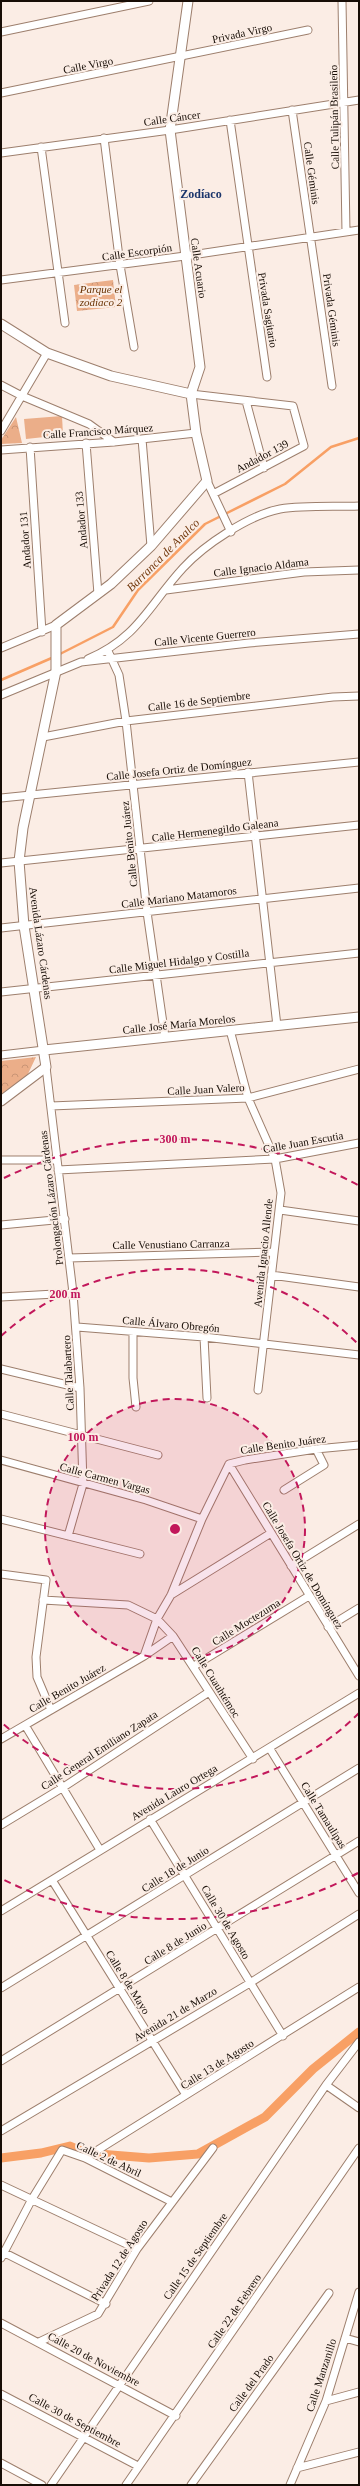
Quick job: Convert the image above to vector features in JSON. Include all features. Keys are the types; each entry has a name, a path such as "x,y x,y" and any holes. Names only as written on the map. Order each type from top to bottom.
{"street":[{"path":"1,32 149,1"},
{"name":"Calle Acuario","path":"188,1 170,130 200,366 191,394 196,433 207,481 219,502 230,528"},
{"name":"Calle Tulipán Brasileño","path":"342,1 345,102 346,232"},
{"name":"Privada Virgo","path":"180,58 308,30"},
{"name":"Calle Virgo","path":"1,94 180,58"},
{"name":"Calle Cáncer","path":"1,153 170,130 359,100"},
{"name":"Calle Géminis","path":"292,110 311,238"},
{"name":"Privada Sagitario","path":"230,120 247,247 267,377"},
{"path":"104,138 120,265 134,347"},
{"path":"41,147 65,323"},
{"name":"Calle Escorpión","path":"1,280 58,274 359,230"},
{"name":"Privada Géminis","path":"311,238 332,386"},
{"path":"1,324 47,353 111,376 191,394 246,401 264,468"},
{"path":"1,431 47,353"},
{"path":"1,385 22,396 89,424 114,442"},
{"name":"Andador 139","path":"214,494 304,446 293,406 246,401"},
{"name":"Calle Francisco Márquez","path":"1,450 114,442 196,433"},
{"path":"142,439 151,546"},
{"name":"Andador 133","path":"86,443 98,594"},
{"name":"Andador 131","path":"30,447 42,632"},
{"path":"1,648 56,627 98,594 151,546 207,481"},
{"path":"81,662 108,651 142,620 183,568 230,528 264,513 281,509 359,506"},
{"name":"Calle Ignacio Aldama","path":"166,590 304,572 359,570"},
{"name":"Avenida Lázaro Cárdenas","path":"46,1066 35,988 24,926 19,861 30,796 56,667 56,627"},
{"name":"Calle Vicente Guerrero","path":"1,695 56,667 81,662 249,643 359,634"},
{"name":"Calle Benito Juárez","path":"108,651 113,659 119,675 126,721 147,912 165,1037"},
{"name":"Calle 16 de Septiembre","path":"43,736 126,721 334,697 359,696"},
{"name":"Calle Josefa Ortiz de Domínguez","path":"1,798 359,762"},
{"path":"248,772 277,1026"},
{"name":"Calle Hermenegildo Galeana","path":"1,863 140,850 359,825"},
{"name":"Calle Mariano Matamoros","path":"1,928 359,888"},
{"name":"Calle Miguel Hidalgo y Costilla","path":"1,992 270,961 359,953"},
{"name":"Calle José María Morelos","path":"1,1054 359,1017"},
{"name":"Avenida Ignacio Allende","path":"230,1030 248,1098 275,1159 279,1174 280,1210 258,1390"},
{"path":"1,1101 46,1066"},
{"name":"Prolongación Lázaro Cárdenas","path":"46,1066 77,1327"},
{"name":"Calle Juan Valero","path":"51,1106 248,1098 359,1069"},
{"name":"Calle Juan Escutia","path":"58,1170 275,1159 359,1143"},
{"path":"1,1160 58,1160"},
{"path":"280,1210 359,1221"},
{"path":"1,1224 65,1219"},
{"name":"Calle Venustiano Carranza","path":"69,1258 274,1252"},
{"path":"271,1275 359,1287"},
{"path":"1,1297 73,1293"},
{"name":"Calle Álvaro Obregón","path":"77,1327 204,1337 359,1355"},
{"name":"Calle Talabartero","path":"68,1536 83,1484 77,1327"},
{"path":"133,1332 133,1378 136,1407"},
{"path":"204,1337 207,1398"},
{"path":"1,1368 80,1388"},
{"path":"1,1414 158,1455"},
{"name":"Calle Benito Juárez","path":"144,1656 158,1619 171,1595 202,1519 229,1464 245,1460 316,1449 359,1445"},
{"path":"284,1490 324,1465 316,1449"},
{"name":"Calle Carmen Vargas","path":"1,1460 83,1484 146,1500 202,1519"},
{"name":"Calle Josefa Ortiz de Domínguez","path":"229,1464 359,1676"},
{"path":"1,1519 140,1554"},
{"path":"291,1566 359,1524"},
{"path":"171,1595 271,1533"},
{"path":"1,1574 46,1580 36,1657 37,1677 51,1710"},
{"name":"Calle Moctezuma","path":"194,1666 309,1596"},
{"path":"44,1600 128,1605 158,1619"},
{"path":"328,1627 359,1608"},
{"name":"Calle Cuauhtémoc","path":"158,1619 173,1636 194,1666 209,1692 253,1759"},
{"name":"Calle Benito Juárez","path":"1,1739 144,1656 173,1636"},
{"name":"Calle General Emiliano Zapata","path":"1,1825 62,1788 209,1692"},
{"name":"Avenida Lauro Ortega","path":"1,1911 150,1819 270,1749 359,1693"},
{"path":"25,1725 100,1850"},
{"name":"Calle Tamaulipas","path":"270,1749 359,1894"},
{"name":"Calle 18 de Junio","path":"1,1988 359,1768"},
{"name":"Calle 30 de Agosto","path":"150,1819 283,2036"},
{"name":"Calle 8 de Junio","path":"1,2061 359,1841"},
{"name":"Calle 8 de Mayo","path":"52,1880 186,2095"},
{"name":"Avenida 21 de Marzo","path":"1,2130 250,1983 359,1914"},
{"name":"Calle 13 de Agosto","path":"88,2156 283,2036 359,1987"},
{"name":"Calle 15 de Septiembre","path":"51,2485 326,2085 359,2042"},
{"path":"326,2085 359,2108"},
{"name":"Privada 12 de Agosto","path":"39,2342 98,2314 106,2304 137,2249 213,2148"},
{"name":"Calle 22 de Febrero","path":"126,2485 138,2466 176,2416 359,2148"},
{"name":"Calle 2 de Abril","path":"2,2254 32,2199 62,2150 88,2156 172,2202"},
{"path":"1,2185 137,2249"},
{"path":"2,2254 106,2304"},
{"name":"Calle Manzanillo","path":"290,2485 326,2401 359,2292"},
{"name":"Calle del Prado","path":"191,2485 329,2293"},
{"name":"Calle 20 de Noviembre","path":"1,2323 176,2416"},
{"path":"346,2338 359,2342"},
{"path":"326,2401 359,2392"},
{"name":"Calle 30 de Septiembre","path":"1,2394 138,2466"},
{"path":"296,2468 359,2452"},
{"path":"1,2463 42,2485"}],"green space":[{"name":"Parque el zodiaco 2","path":"113,280 116,307 77,311 74,285"},
{"path":"62,416 63,435 26,439 24,419"},
{"path":"16,417 22,443 1,444 1,440"},
{"path":"36,1057 27,1076 1,1094 1,1061"}],"waterway":[{"name":"Barranca de Analco","path":"58,655 113,627 138,590 205,524 285,484 331,447 359,438"},
{"name":"Barranca de Analco","path":"1,680 54,657"},
{"path":"1,2158 41,2153 70,2146 86,2153 149,2158 198,2154 265,2117 313,2069 359,2032"}],"district":[{"name":"Zodíaco","path":"201,194"}]}
